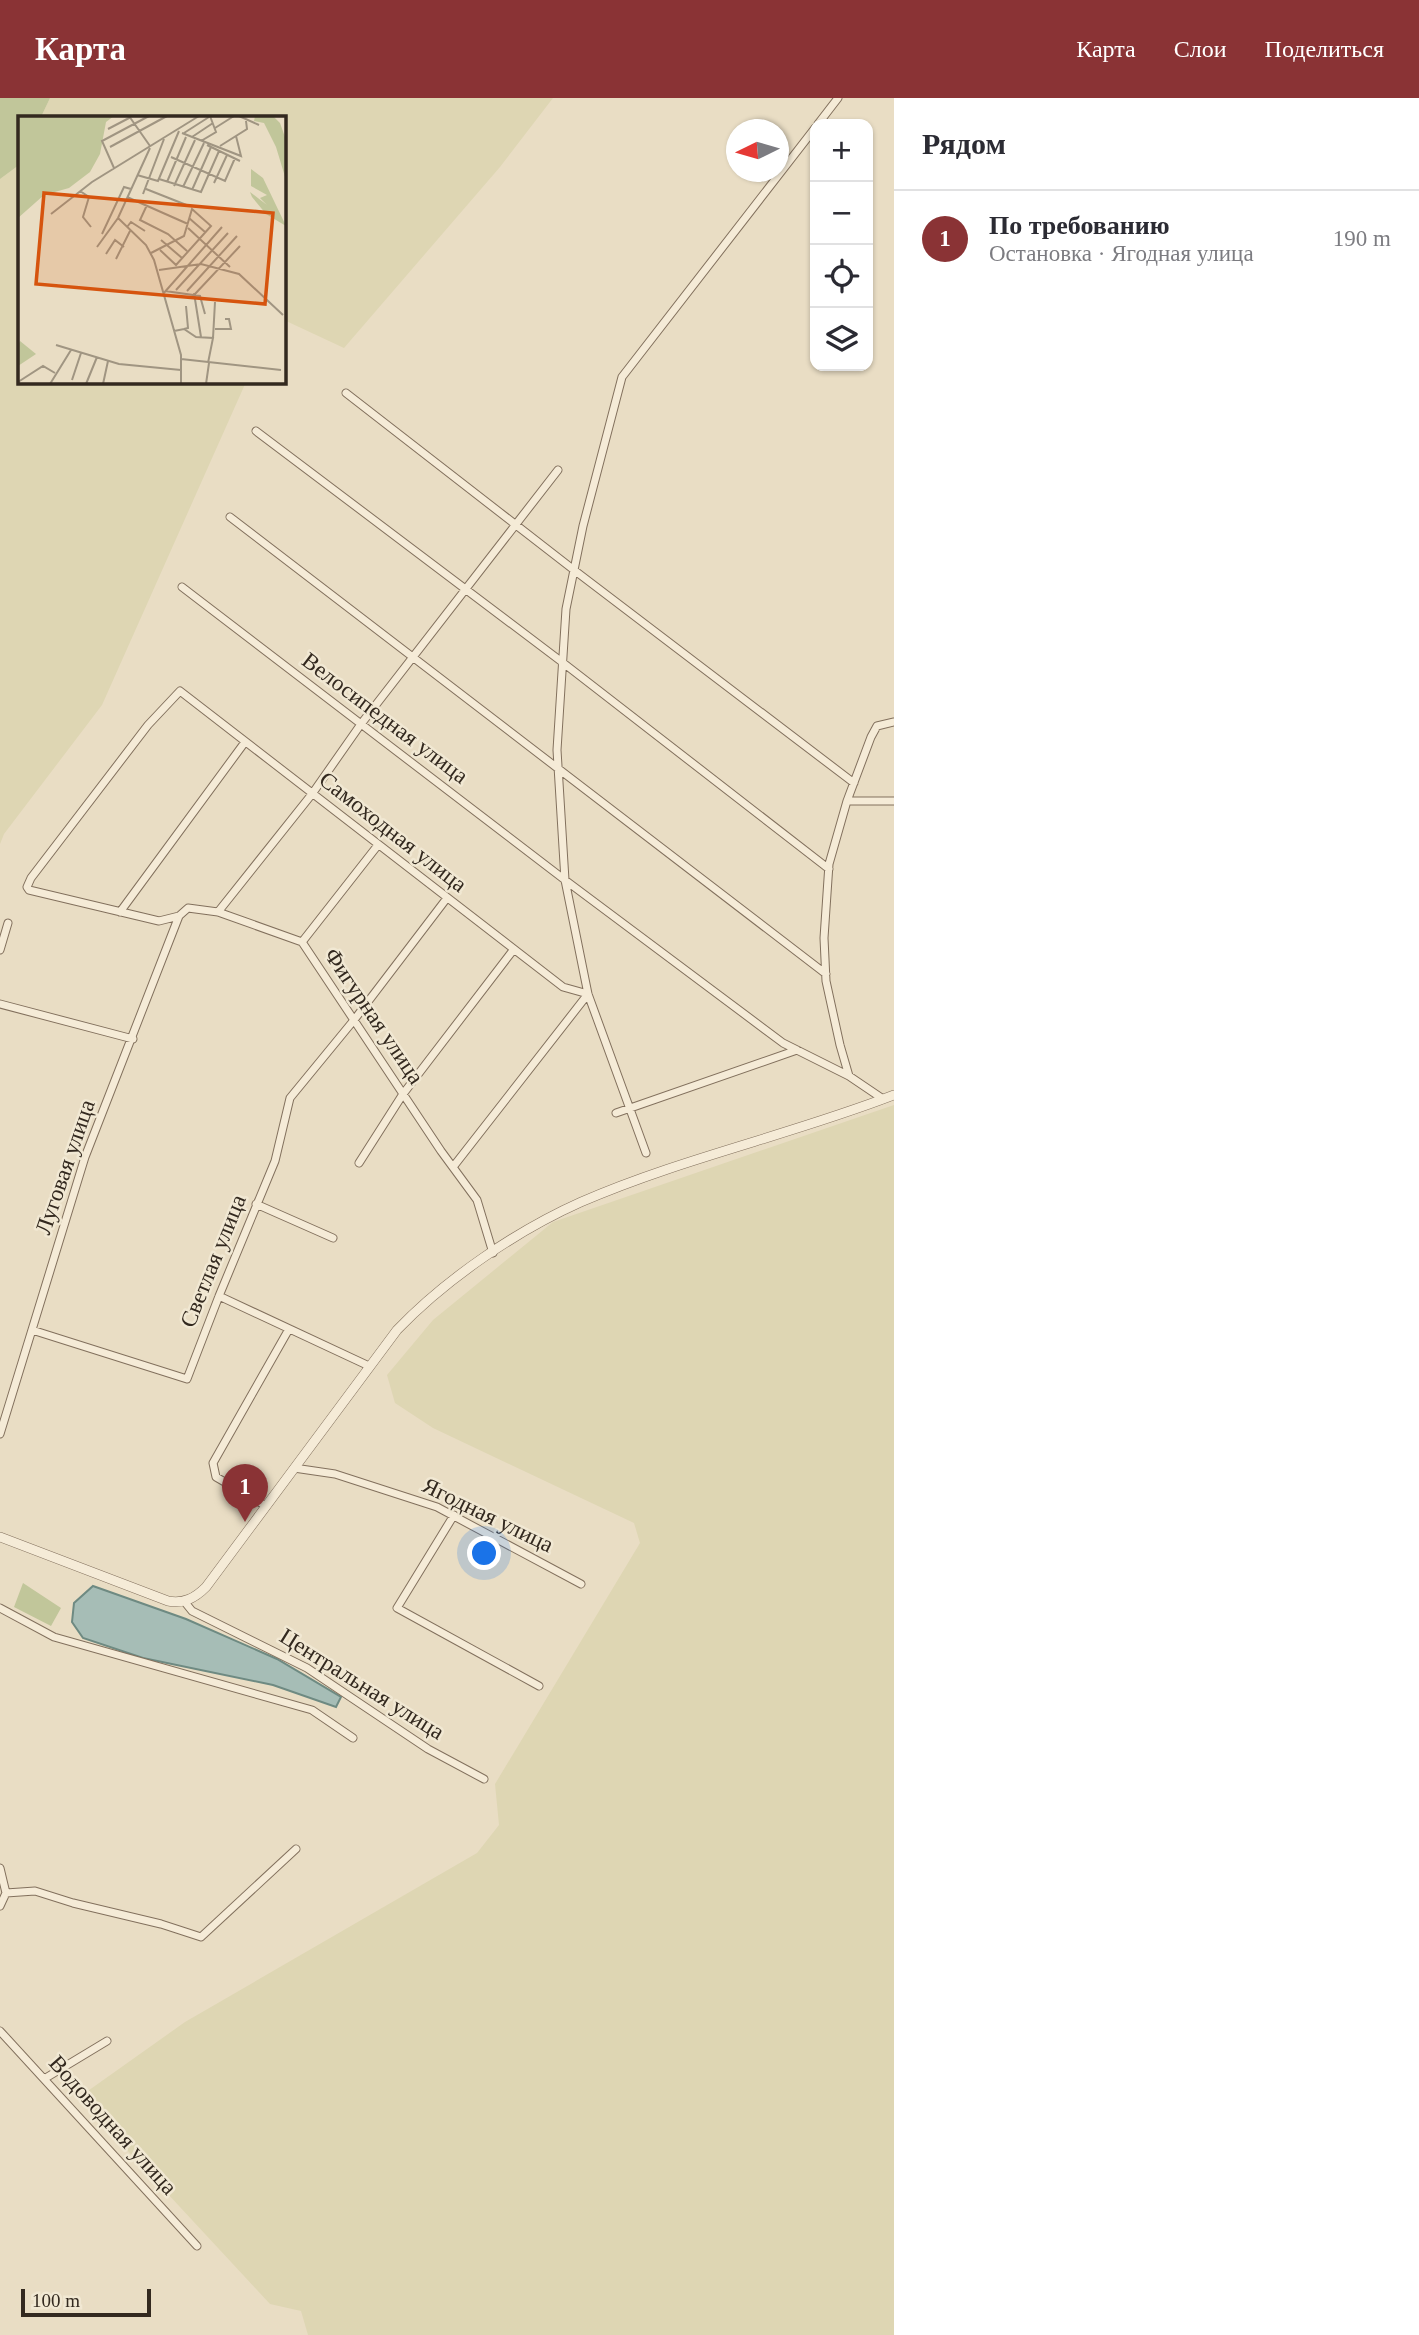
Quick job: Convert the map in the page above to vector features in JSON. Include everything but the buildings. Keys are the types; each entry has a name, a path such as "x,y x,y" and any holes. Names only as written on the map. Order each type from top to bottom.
{"street":[{"path":"822,119 838,98"},
{"path":"646,1153 588,994 565,880 558,768 566,608 622,377 810,135"},
{"path":"346,393 854,783"},
{"path":"256,431 562,662 829,869"},
{"path":"218,912 312,794 361,724 558,470"},
{"path":"230,517 826,974"},
{"name":"Велосипедная улица","path":"182,587 783,1043 849,1076 883,1099"},
{"name":"Самоходная улица","path":"27,887 31,877 148,725 180,691 564,987 588,994"},
{"path":"849,1076 826,974 824,938 829,869 854,783 877,726 894,722"},
{"path":"120,912 245,742"},
{"path":"848,801 894,802"},
{"path":"302,942 378,845"},
{"name":"Фигурная улица","path":"27,887 29,890 159,921 179,916 188,908 218,912 302,942 477,1200 493,1253"},
{"name":"Светлая улица","path":"32,1330 187,1379 275,1161 290,1098 354,1020 447,898"},
{"name":"Луговая улица","path":"0,1434 85,1157 179,916"},
{"path":"0,950 8,923"},
{"path":"359,1163 403,1094 514,949"},
{"path":"453,1167 588,994"},
{"path":"0,1004 133,1039"},
{"path":"616,1113 797,1049"},
{"path":"0,1536 158,1597 175,1602 193,1598 206,1587 397,1330 447,1284 556,1214 607,1192 691,1161 894,1095"},
{"path":"257,1204 333,1238"},
{"path":"219,1296 369,1366"},
{"path":"266,1506 216,1476 213,1463 289,1329"},
{"name":"Ягодная улица","path":"294,1468 335,1474 437,1507 581,1584"},
{"path":"454,1515 397,1608 539,1686"},
{"name":"Центральная улица","path":"184,1601 192,1611 307,1668 428,1749 484,1779"},
{"path":"0,1608 54,1637 312,1710 353,1738"},
{"path":"6,1894 36,1891 201,1937 296,1849"},
{"path":"0,1868 6,1894 0,1906"},
{"name":"Водоводная улица","path":"0,2031 197,2246"},
{"path":"44,2079 107,2041"}],"shaded area":[{"path":"50,98 553,98 500,167 344,348 285,320 285,116 41,116"},
{"path":"18,166 18,383 246,383 102,705 4,834 0,844 0,179"},
{"path":"894,1105 894,2335 308,2335 301,2311 270,2304 102,2123 85,2093 185,2022 477,1853 499,1825 495,1784 640,1543 634,1523 433,1428 395,1403 387,1375 433,1320 553,1222"}],"green space":[{"path":"0,98 50,98 41,116 18,116 18,166 0,179"},
{"path":"23,1583 61,1608 51,1626 14,1607"}],"water":[{"path":"93,1586 186,1619 277,1659 341,1697 336,1707 273,1685 143,1658 83,1638 72,1622 74,1603"}],"place":[{"name":"По требованию","path":"245,1522"}]}
